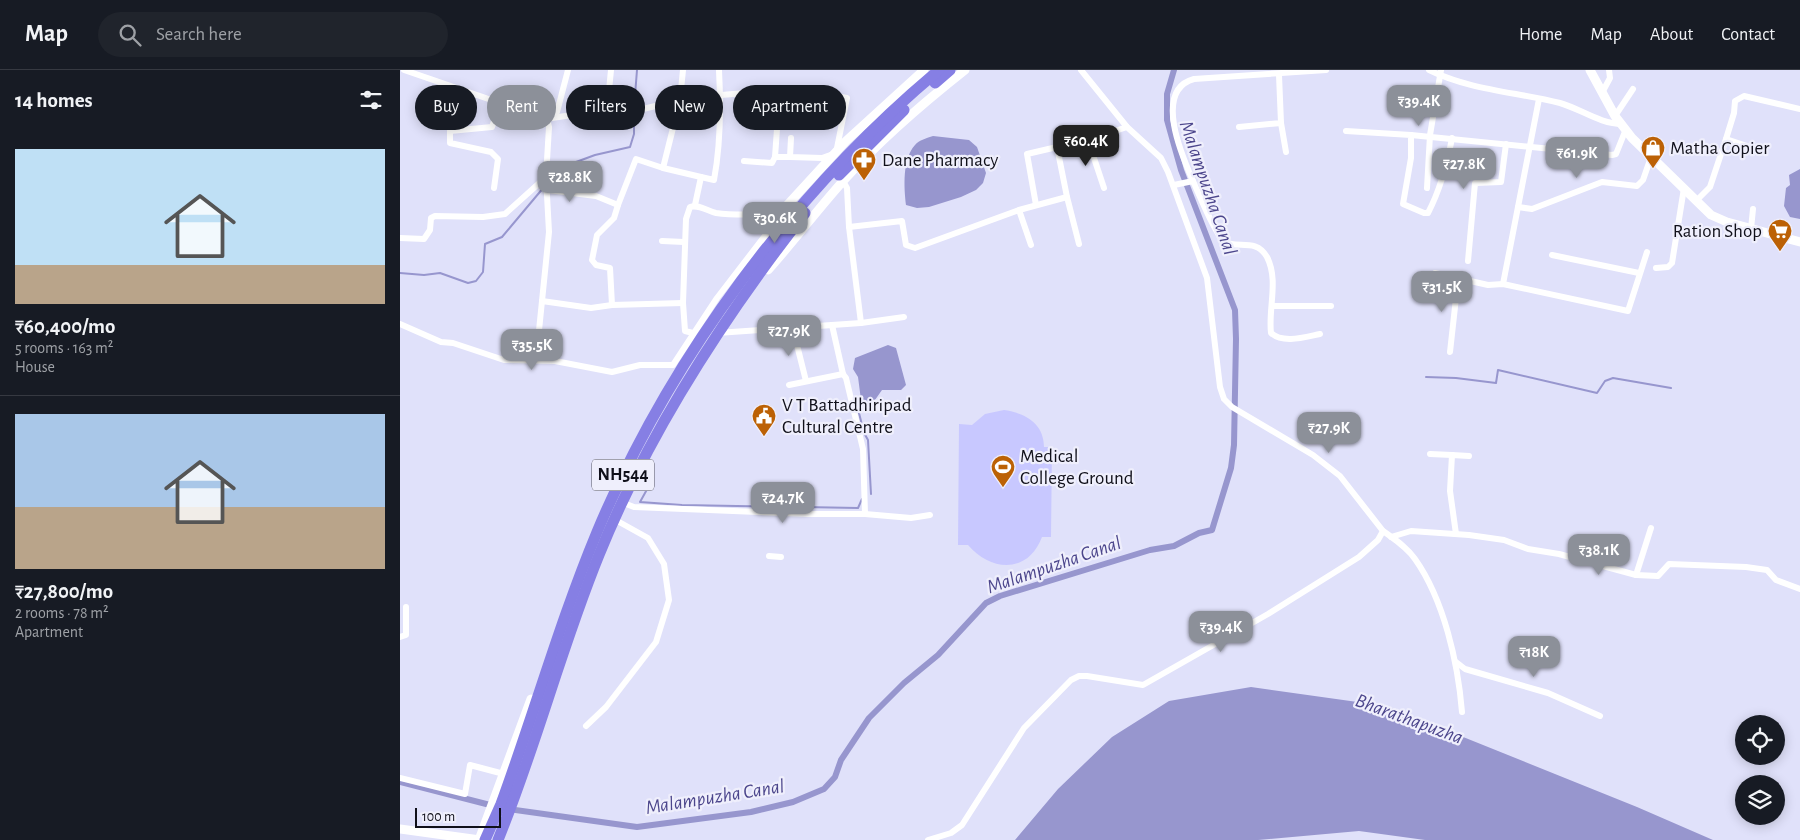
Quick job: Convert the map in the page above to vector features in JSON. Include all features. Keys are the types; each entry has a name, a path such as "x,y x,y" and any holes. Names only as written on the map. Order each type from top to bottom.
{"highway":[{"name":"NH544","path":"498,840 500,809 576,590 609,517 634,452 685,366 765,250 818,185 887,116 939,70"},
{"name":"NH544","path":"485,840 500,809 598,556 609,517 621,502 635,472 717,333 745,292 824,188 905,109 950,70"},
{"path":"736,272 753,266"}],"street":[{"path":"404,70 423,73 487,99"},
{"path":"556,113 568,70"},
{"path":"610,85 611,70"},
{"path":"682,85 683,70"},
{"path":"719,70 720,85"},
{"path":"400,324 441,342 453,343 492,357 516,361 555,361 612,372 640,365 673,365 693,333 736,272 769,231 779,214 836,153 924,70"},
{"path":"725,322 737,312 765,273 842,181 914,110 965,70"},
{"path":"1081,70 1127,127 1161,158 1174,185 1207,278 1220,387 1224,399 1232,407 1313,455 1340,476 1384,531 1415,559 1434,595 1452,645 1462,712"},
{"path":"1320,334 1296,338 1276,338 1271,333 1272,279 1267,258 1260,248 1248,244 1231,243 1221,238 1193,181 1177,140 1174,105 1180,86 1194,79 1280,75 1326,70"},
{"path":"1429,70 1441,73 1464,84 1539,98 1624,126"},
{"path":"1590,70 1615,116 1651,156 1711,214 1727,222 1800,242"},
{"path":"1603,91 1610,78 1610,70"},
{"path":"1427,188 1430,135 1441,73"},
{"path":"1280,75 1281,123 1286,152"},
{"path":"744,161 772,163 775,157 777,129 792,88 847,98 836,153"},
{"path":"1615,116 1633,89"},
{"path":"1696,201 1710,187 1734,113 1735,101 1741,95 1800,109"},
{"path":"1503,284 1539,98"},
{"path":"1239,127 1281,123"},
{"path":"1346,131 1430,135 1571,151 1616,154 1624,126"},
{"path":"487,127 450,131 448,138 450,143 491,152 498,159 494,188"},
{"path":"1036,205 1027,154 1088,140 1127,127"},
{"path":"536,360 549,232 547,184 549,130"},
{"path":"664,168 673,130"},
{"path":"612,305 610,268 596,265 592,260 597,235 614,218 636,159 714,180 720,130"},
{"path":"1411,135 1411,158 1403,204 1424,213 1428,213 1439,193 1452,138"},
{"path":"790,157 791,138"},
{"path":"1726,139 1765,152"},
{"path":"1088,140 1104,188"},
{"path":"1468,261 1475,183 1501,182 1506,144"},
{"path":"1057,147 1079,244"},
{"path":"775,157 822,158 836,153"},
{"path":"1518,207 1532,209 1602,182 1637,186 1643,180 1651,156"},
{"path":"695,205 701,177"},
{"path":"842,181 847,188 849,227 861,323"},
{"path":"1174,185 1193,181"},
{"path":"400,238 424,239 430,230 431,218 435,216 483,217 505,214 547,184 596,196 618,205"},
{"path":"1656,268 1668,267 1672,263 1684,188"},
{"path":"849,227 902,221 906,245 914,248 1019,210 1067,197"},
{"path":"693,333 685,331 683,303 686,213 690,207 695,205 713,212 738,216 779,214"},
{"path":"1751,229 1753,209"},
{"path":"1019,210 1031,245"},
{"path":"765,250 769,231"},
{"path":"662,241 684,242"},
{"path":"1435,273 1458,280 1488,285 1503,284 1628,312 1647,252"},
{"path":"1552,254 1639,273"},
{"path":"1450,352 1458,280"},
{"path":"542,301 591,308 612,305 683,303"},
{"path":"1272,306 1331,306"},
{"path":"717,333 793,329 904,317"},
{"path":"832,325 843,374 846,378 864,449 865,514"},
{"path":"793,329 806,381"},
{"path":"789,385 843,374"},
{"path":"1430,454 1469,456"},
{"path":"1452,455 1450,491 1456,534"},
{"path":"621,502 634,507 808,514 865,514 911,518 930,515"},
{"path":"586,726 610,701 656,642 669,600 664,564 648,538 609,517"},
{"path":"1636,575 1651,528"},
{"path":"928,840 951,833 962,825 1024,728 1071,680 1079,676 1087,676 1143,685 1268,614 1359,557 1378,540 1384,531"},
{"path":"1392,537 1411,531 1504,540 1528,549 1559,554 1636,575 1658,576 1669,564 1746,567 1767,570 1776,580 1800,589"},
{"path":"769,556 781,557"},
{"path":"400,829 480,840 500,809 504,774 563,608 576,590"},
{"path":"400,637 406,635 406,607"},
{"path":"1456,662 1465,669 1548,693 1600,716"},
{"path":"400,778 465,794 470,765 504,774"}],"shaded area":[{"path":"1004,410 1012,411 1032,421 1041,432 1044,447 1052,447 1051,537 1042,537 1036,549 1028,558 1008,565 987,560 968,545 958,545 959,424 972,425 985,414"}],"water":[{"path":"933,136 969,140 977,147 986,173 983,183 976,190 961,197 929,207 917,208 906,205 905,182 908,158 917,143"},
{"path":"1800,169 1800,219 1790,217 1784,206 1786,188 1790,185 1789,175"},
{"path":"888,345 896,348 906,385 901,390 882,390 870,407 861,400 858,377 853,369 855,358"},
{"name":"Bharathapuzha","path":"1251,687 1386,706 1637,807 1713,840 1425,840 1359,831 1258,840 1015,840 1058,789 1112,737 1169,701"}],"waterway":[{"path":"636,85 637,70"},
{"name":"Malampuzha Canal","path":"508,809 637,827 751,812 793,802 824,789 835,777 841,760 869,718 904,683 938,655 986,603 1000,596 1150,550 1174,546 1199,533 1212,530 1231,468 1234,445 1235,310 1181,170 1167,120 1167,94 1174,70"},
{"path":"548,184 553,180 557,169 595,155 630,147 634,130"},
{"path":"400,273 424,275 440,273 468,283 476,281 483,272 485,244 502,237 544,187"},
{"path":"1426,377 1456,378 1496,383 1498,370 1597,393 1605,381 1613,378 1671,388"},
{"path":"863,398 857,405 864,433 868,440 871,494"},
{"path":"650,484 640,502 682,505 858,508 862,499"},
{"name":"Malampuzha Canal","path":"400,782 494,806"}],"place":[{"name":"Matha Copier","path":"1653,169"},
{"name":"Dane Pharmacy","path":"864,181"},
{"name":"Ration Shop","path":"1780,252"},
{"name":"V T Battadhiripad Cultural Centre","path":"764,437"},
{"name":"Medical College Ground","path":"1003,488"}]}
